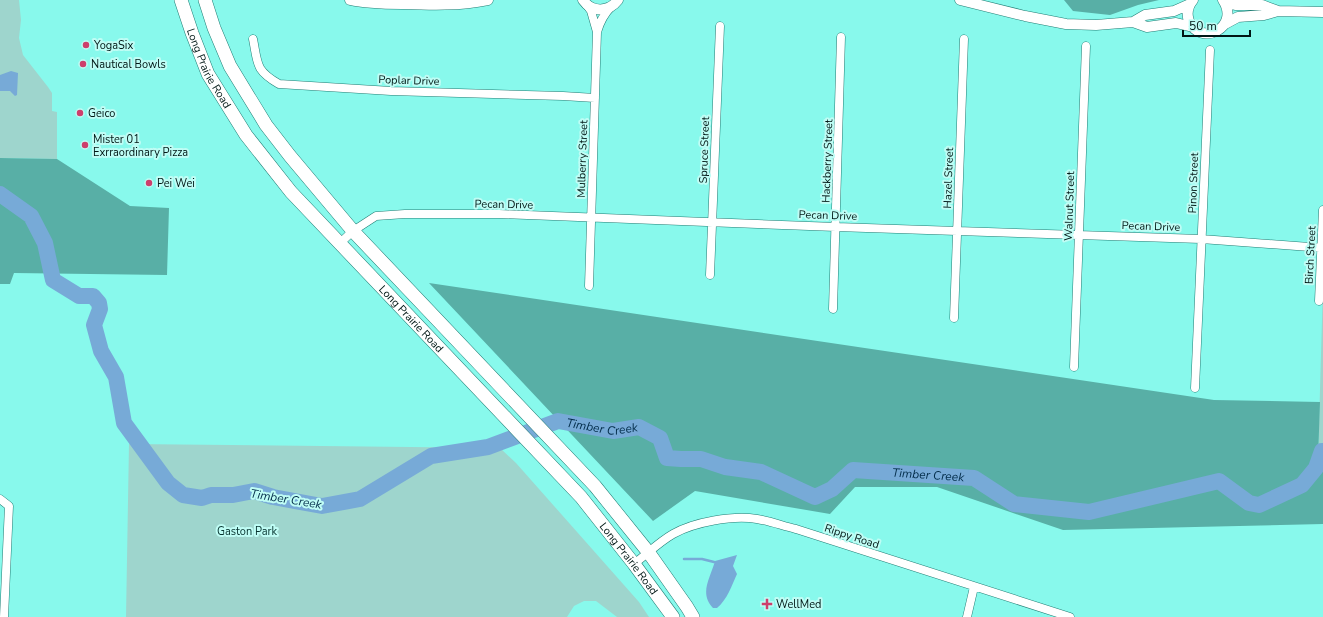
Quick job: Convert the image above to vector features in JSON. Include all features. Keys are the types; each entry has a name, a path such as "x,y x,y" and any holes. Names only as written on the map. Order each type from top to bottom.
{"main road":[{"name":"Long Prairie Road","path":"181,0 192,34 208,74 246,135 291,192 581,497 634,564 673,617"},
{"name":"Long Prairie Road","path":"205,0 214,28 230,66 266,125 300,168 353,231 595,486 648,553 693,617"}],"street":[{"path":"350,0 368,3 438,6 488,0"},
{"path":"960,0 1025,16 1066,24 1096,25 1133,22 1146,15 1174,11 1191,2"},
{"path":"1223,0 1235,5 1262,5 1278,11"},
{"path":"1223,0 1228,9 1225,24"},
{"path":"584,1 590,6 601,10 616,2"},
{"name":"Mulberry Street","path":"584,1 591,12 597,32"},
{"name":"Mulberry Street","path":"589,286 597,32 599,22 605,13 616,2"},
{"path":"1191,2 1188,18 1193,27"},
{"path":"1133,22 1147,27 1176,23 1193,27 1204,33 1210,33 1238,18 1264,15 1278,11 1323,12"},
{"name":"Spruce Street","path":"710,275 720,26"},
{"name":"Hackberry Street","path":"833,309 842,37"},
{"name":"Poplar Drive","path":"253,39 258,67 266,76 279,84 391,91 595,98"},
{"name":"Hazel Street","path":"954,318 964,39"},
{"name":"Walnut Street","path":"1074,366 1086,46"},
{"name":"Pinon Street","path":"1195,388 1210,50"},
{"name":"Birch Street","path":"1319,301 1323,210"},
{"name":"Pecan Drive","path":"340,243 353,231 376,216 405,214 499,214 1201,239 1322,248"},
{"path":"0,499 9,506 4,617"},
{"name":"Rippy Road","path":"634,564 674,533 701,523 726,518 756,519 796,529 1070,617"},
{"path":"967,617 974,587"}],"green space":[{"path":"0,0 19,0 21,20 19,38 23,55 52,93 52,111 57,112 57,159 0,158"},
{"path":"1323,285 1323,460 1318,459"},
{"name":"Gaston Park","path":"129,444 500,448 516,463 639,602 649,617 617,617 596,601 584,601 574,606 567,617 126,617"}],"shaded area":[{"path":"1064,0 1159,0 1138,5 1110,15 1073,11"},
{"path":"11,71 18,73 17,95 15,96 10,91 0,91 0,75"},
{"path":"0,158 57,159 130,206 169,208 167,275 14,273 10,284 0,284"},
{"path":"429,283 1214,400 1320,402 1318,459 1323,460 1323,524 1063,530 937,487 855,487 830,514 695,491 653,521"},
{"path":"737,555 733,566 737,574 721,605 717,608 713,608 709,602 706,591 708,580 715,561"}],"waterway":[{"name":"Timber Creek","path":"0,194 31,216 45,243 53,280 79,296 93,296 99,303 100,309 94,325 101,351 116,377 124,423 168,483 183,495 202,498 211,495 233,495 254,491 273,497 322,506 360,499 431,456 488,447 558,421 613,431 639,427 660,438 667,458 701,459 725,467 761,472 815,497 832,489 853,470 974,478 1014,504 1089,512 1219,481 1249,503 1259,505 1302,485 1316,468 1323,451"},
{"path":"684,559 702,559 714,562"}],"place":[{"name":"YogaSix","path":"86,45"},
{"name":"Nautical Bowls","path":"83,64"},
{"name":"Geico","path":"80,113"},
{"name":"Mister 01 Exrraordinary Pizza","path":"85,145"},
{"name":"Pei Wei","path":"149,183"},
{"name":"WellMed","path":"767,604"}]}
